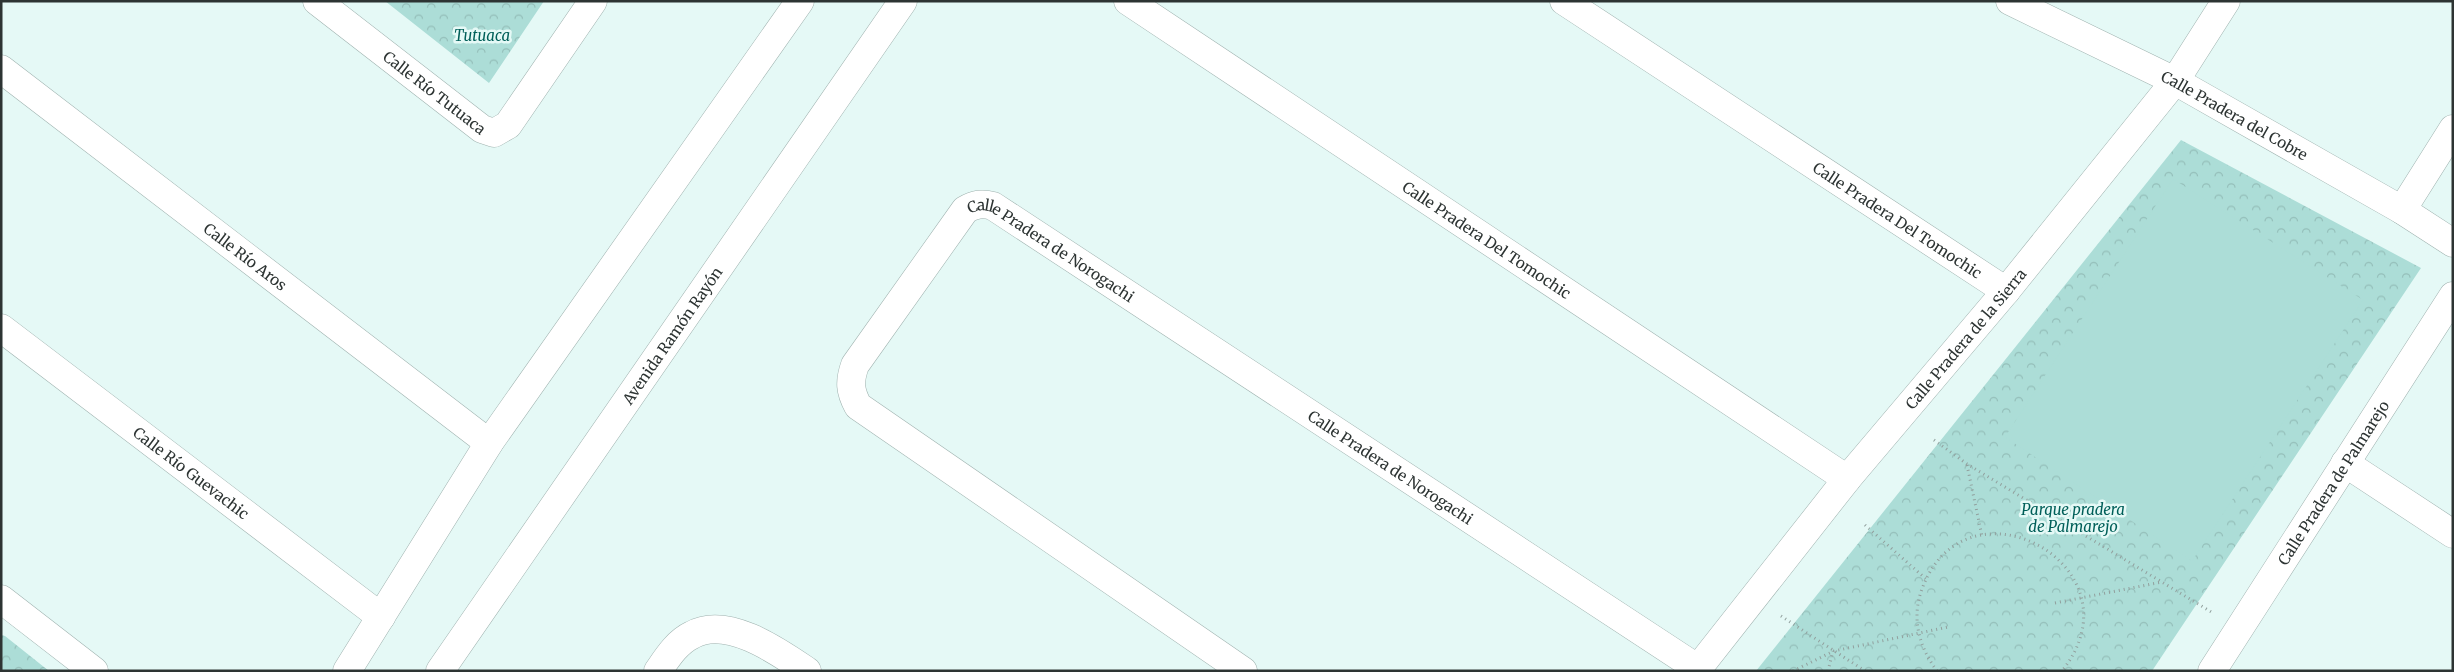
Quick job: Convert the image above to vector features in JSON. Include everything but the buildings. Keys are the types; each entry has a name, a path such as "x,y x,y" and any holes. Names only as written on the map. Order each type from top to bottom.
{"street":[{"name":"Calle Río Tutuaca","path":"317,1 482,129 494,133 508,125 593,1"},
{"path":"346,671 489,443 800,1"},
{"name":"Avenida Ramón Rayón","path":"440,671 902,1"},
{"name":"Calle Pradera Del Tomochic","path":"1128,1 1847,479"},
{"name":"Calle Pradera Del Tomochic","path":"1564,1 2006,291"},
{"name":"Calle Pradera del Cobre","path":"2010,1 2175,81 2402,210 2453,243"},
{"name":"Calle Pradera de la Sierra","path":"1696,670 1847,479 2006,291 2175,81 2226,1"},
{"name":"Calle Río Aros","path":"1,69 489,443"},
{"path":"2402,210 2453,129"},
{"name":"Calle Pradera de Norogachi","path":"1243,671 858,406 852,395 850,381 855,365 965,210 972,205 985,204 993,206 1696,670"},
{"name":"Calle Pradera de Palmarejo","path":"2215,670 2239,629 2453,296"},
{"name":"Calle Río Guevachic","path":"1,328 381,618"},
{"path":"2345,463 2453,534"},
{"path":"1,599 94,671"},
{"path":"658,671 680,643 692,634 707,630 742,634 766,643 807,671"}],"path":[{"path":"1934,440 1967,464 2239,629"},
{"path":"1967,464 1982,536"},
{"path":"1864,525 1926,579"},
{"path":"1937,671 1923,648 1918,633 1917,614 1919,596 1926,579 1936,564 1949,551 1965,542 1982,536 2003,534 2025,537 2045,547 2061,561 2074,578 2081,599 2083,620 2079,642 2070,661 2062,671"},
{"path":"2055,603 2162,582"},
{"path":"1752,598 1865,671"},
{"path":"1794,671 1834,651 1948,627"},
{"path":"1828,671 1834,651"}],"green space":[{"name":"Tutuaca","path":"385,1 544,1 489,83"},
{"name":"Parque pradera de Palmarejo","path":"2181,140 2421,268 2152,671 1756,671"},
{"path":"2173,179 2363,300 2192,561 2005,437"},
{"path":"1,635 5,636 49,671 1,671"}]}
